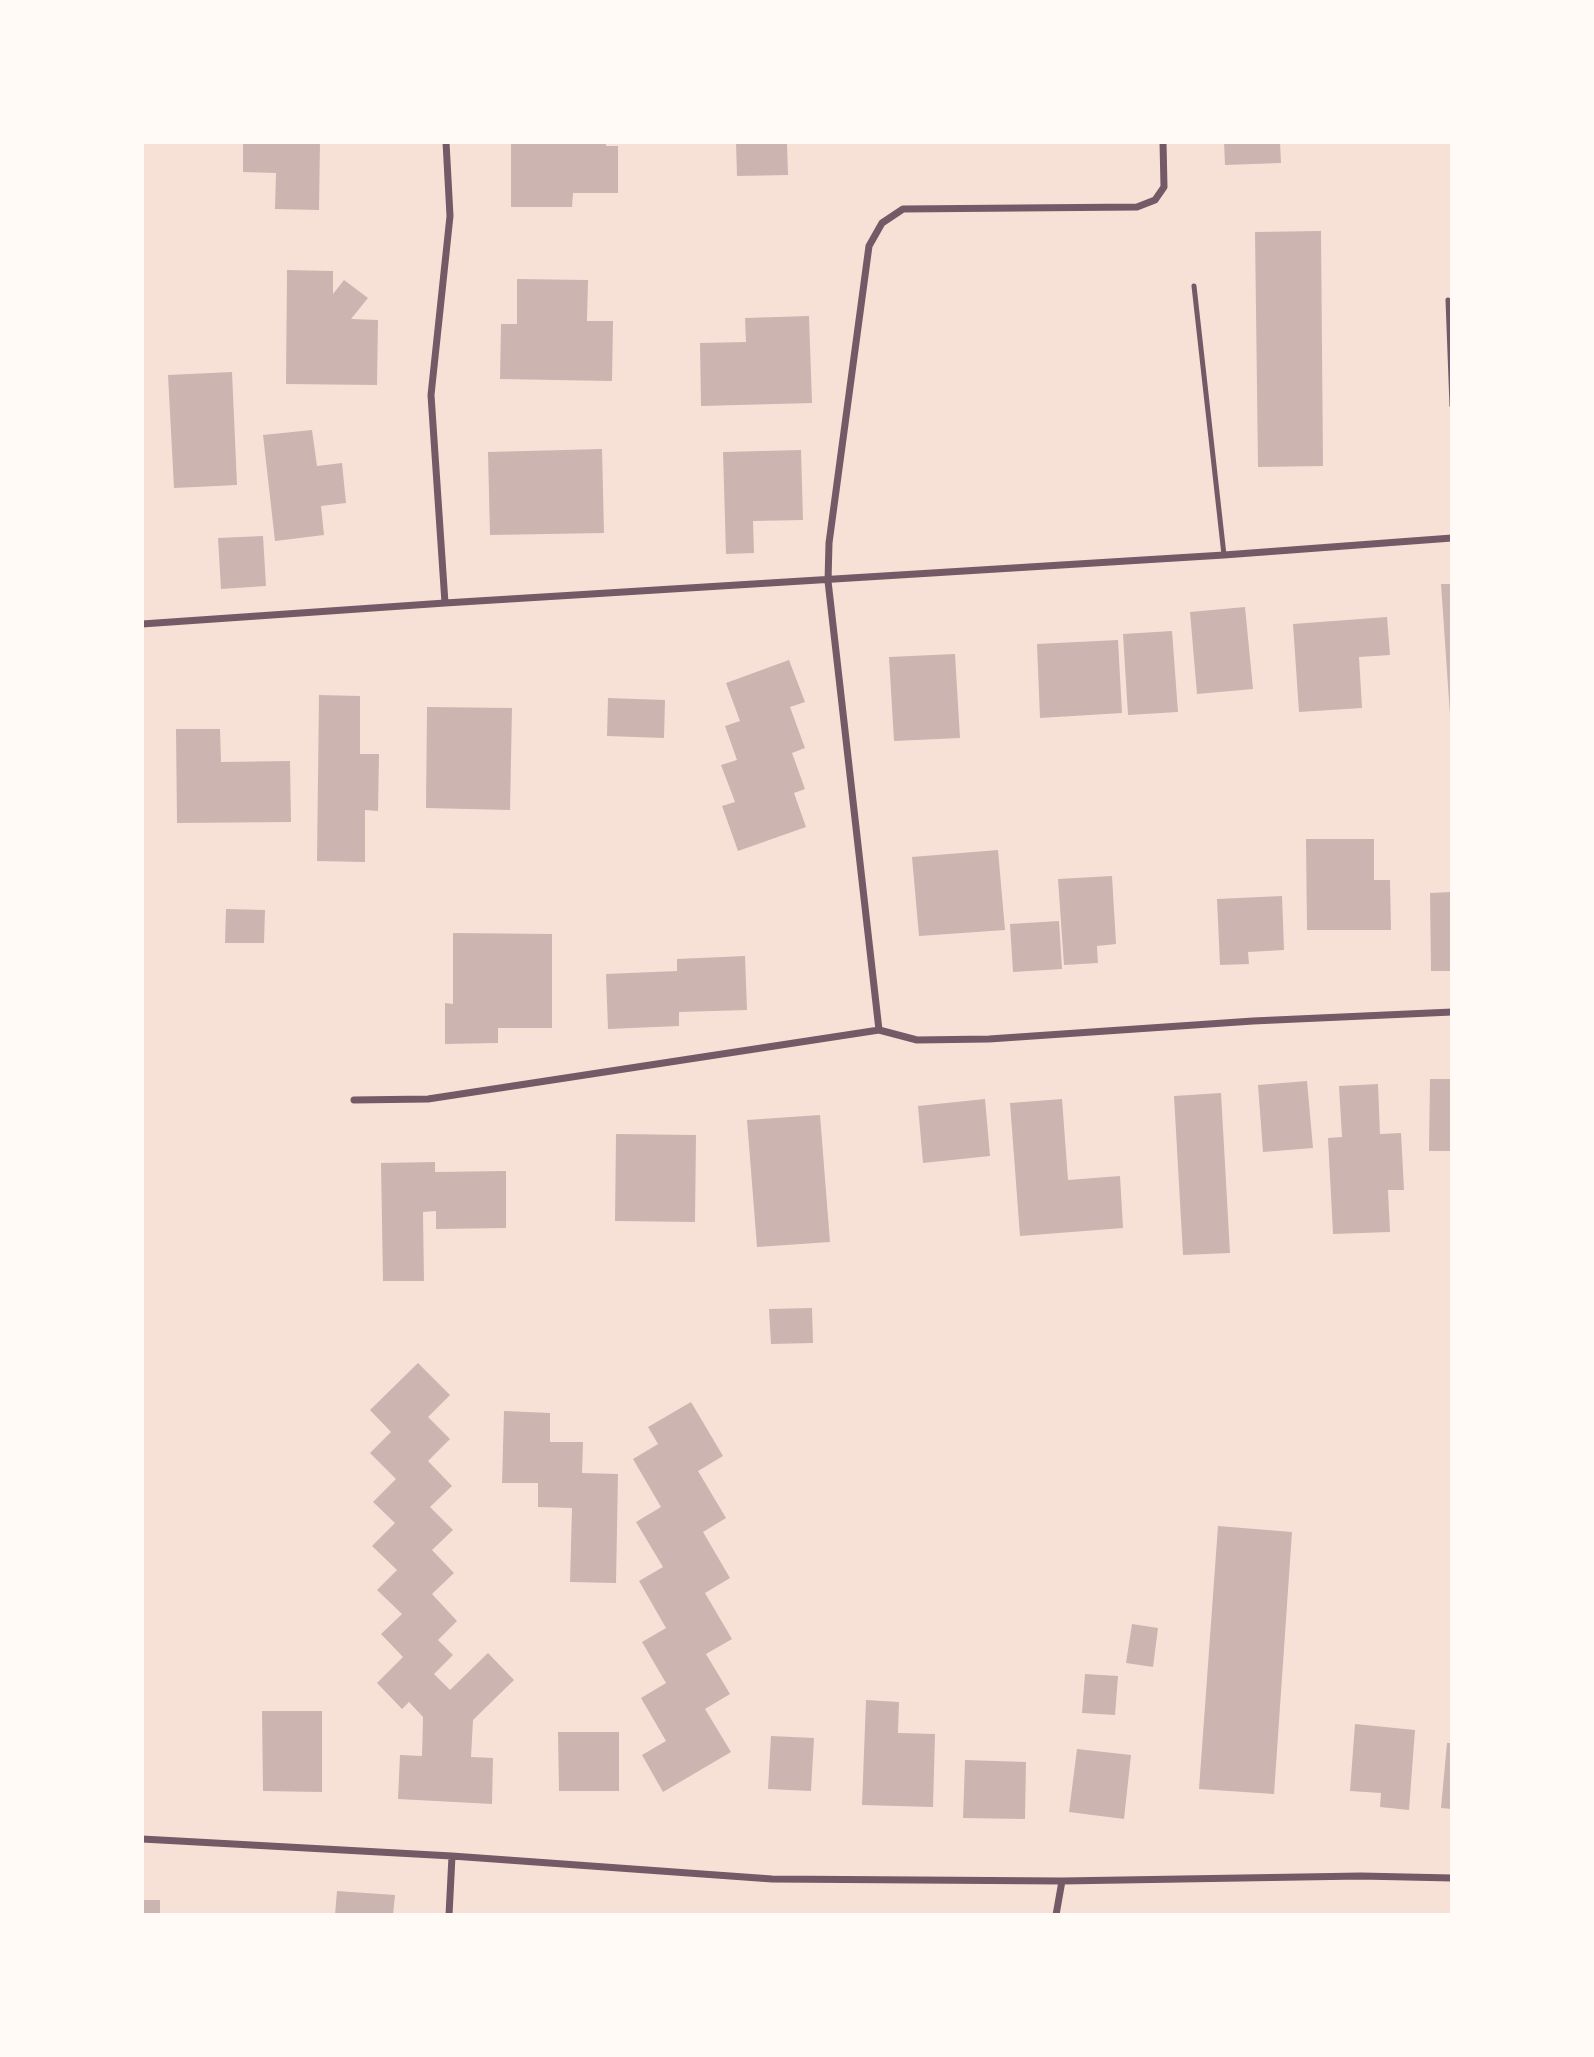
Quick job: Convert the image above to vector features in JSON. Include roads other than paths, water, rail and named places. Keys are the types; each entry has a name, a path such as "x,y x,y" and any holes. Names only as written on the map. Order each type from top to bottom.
{"street":[{"path":"445,603 431,395 450,216 446,142"},
{"path":"879,1030 828,581 829,543 869,246 882,223 902,209 1137,207 1155,200 1164,187 1163,142"},
{"path":"142,624 1452,538"},
{"path":"354,1100 428,1099 879,1030 917,1040 989,1039 1252,1021 1452,1012"},
{"path":"142,1839 452,1856 772,1880 1062,1881 1361,1876 1452,1878"},
{"path":"449,1915 452,1856"},
{"path":"1056,1915 1062,1881"}],"lane":[{"path":"1195,286 1224,555"},
{"path":"1448,300 1452,406"}]}
